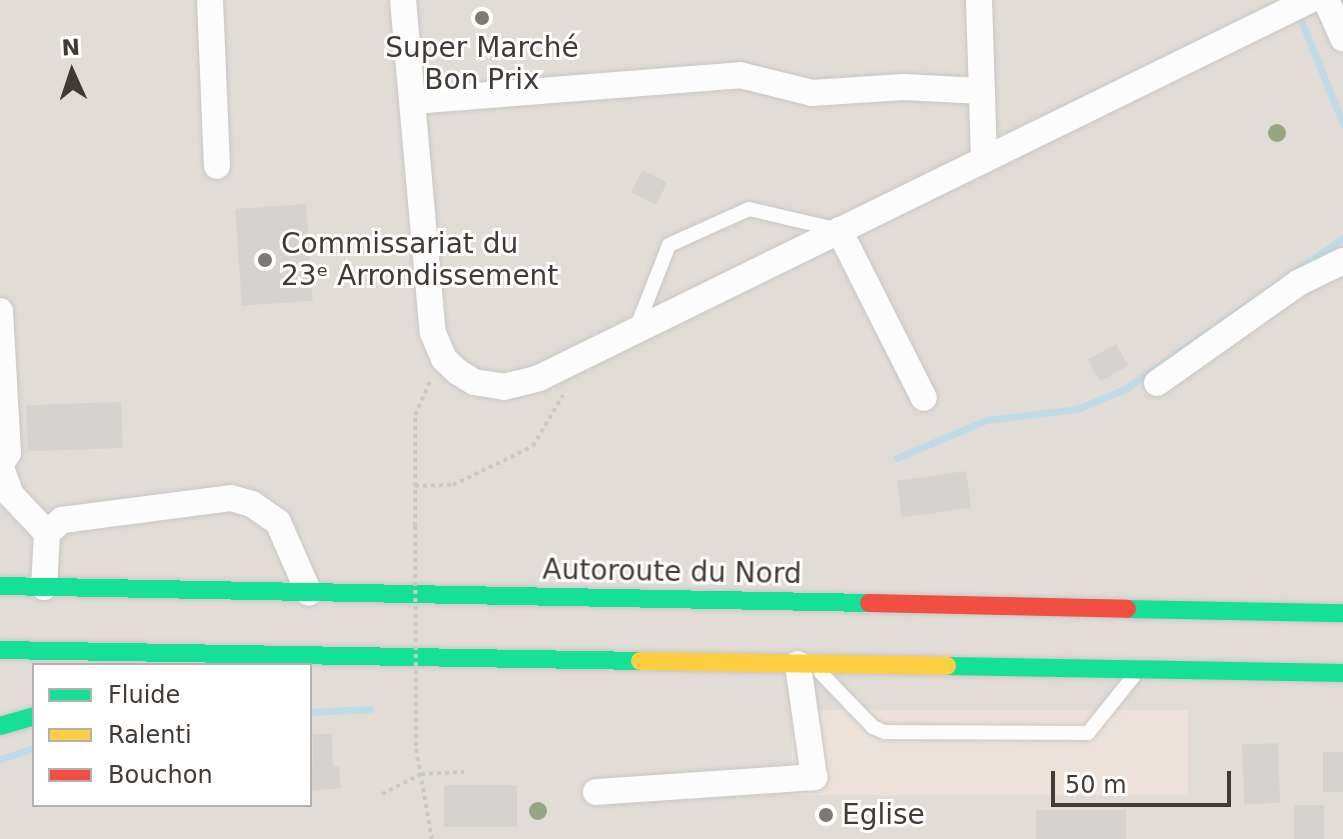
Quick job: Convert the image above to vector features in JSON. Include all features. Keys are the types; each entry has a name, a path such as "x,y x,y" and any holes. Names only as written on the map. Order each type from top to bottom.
{"highway":[{"name":"Autoroute du Nord","path":"0,586 1343,613"},
{"path":"0,650 1343,673"},
{"path":"242,663 272,656"},
{"path":"0,726 32,717"}],"street":[{"path":"210,0 217,166"},
{"path":"403,0 433,333 444,359 474,382 504,387 539,378 1310,0"},
{"path":"979,0 984,160"},
{"path":"1326,0 1343,38"},
{"path":"413,101 740,75 812,93 903,87 982,91"},
{"path":"839,230 924,398"},
{"path":"1157,383 1298,283 1343,261"},
{"path":"0,311 8,453 0,465 11,495 47,533"},
{"path":"44,587 47,533 62,520 231,498 278,522 309,593"},
{"path":"596,792 814,777 805,664"}],"lane":[{"path":"635,331 669,245 749,209 839,230"},
{"path":"805,664 873,727 884,732 1088,733 1139,669"}],"path":[{"path":"432,839 416,749 415,415 444,359"},
{"path":"415,486 453,485 533,446 565,393"},
{"path":"382,794 421,774 464,772"}],"shaded area":[{"path":"0,0 1343,0 1343,839 0,839"},
{"path":"792,710 1188,710 1188,795 792,795"}],"building":[{"path":"642,170 667,182 656,205 631,192"},
{"path":"306,204 313,301 242,306 235,209"},
{"path":"1116,344 1128,366 1100,381 1088,360"},
{"path":"121,402 123,448 28,451 26,405"},
{"path":"966,471 971,508 902,517 897,481"},
{"path":"313,734 332,734 333,767 339,766 341,788 312,791"},
{"path":"1278,743 1280,803 1244,804 1242,744"},
{"path":"1323,752 1343,752 1343,792 1323,792"},
{"path":"444,785 517,785 517,827 444,827"},
{"path":"1294,805 1324,805 1324,839 1294,839"},
{"path":"1036,810 1126,810 1126,839 1036,839"}],"waterway":[{"path":"1298,13 1343,124"},
{"path":"897,458 986,420 1077,409 1125,389 1343,238"},
{"path":"312,712 370,709"},
{"path":"0,759 32,749"}],"traffic: fast":[{"path":"0,586 869,603"},
{"path":"1127,609 1343,613"},
{"path":"0,650 640,661"},
{"path":"947,666 1343,673"},
{"path":"0,726 32,717"}],"traffic: slow":[{"path":"640,661 947,666"}],"traffic: jam":[{"path":"869,603 1127,609"}],"place":[{"name":"Super Marché Bon Prix","path":"482,18"},
{"name":"Commissariat du 23ᵉ Arrondissement","path":"265,260"},
{"name":"Eglise","path":"826,815"}]}
